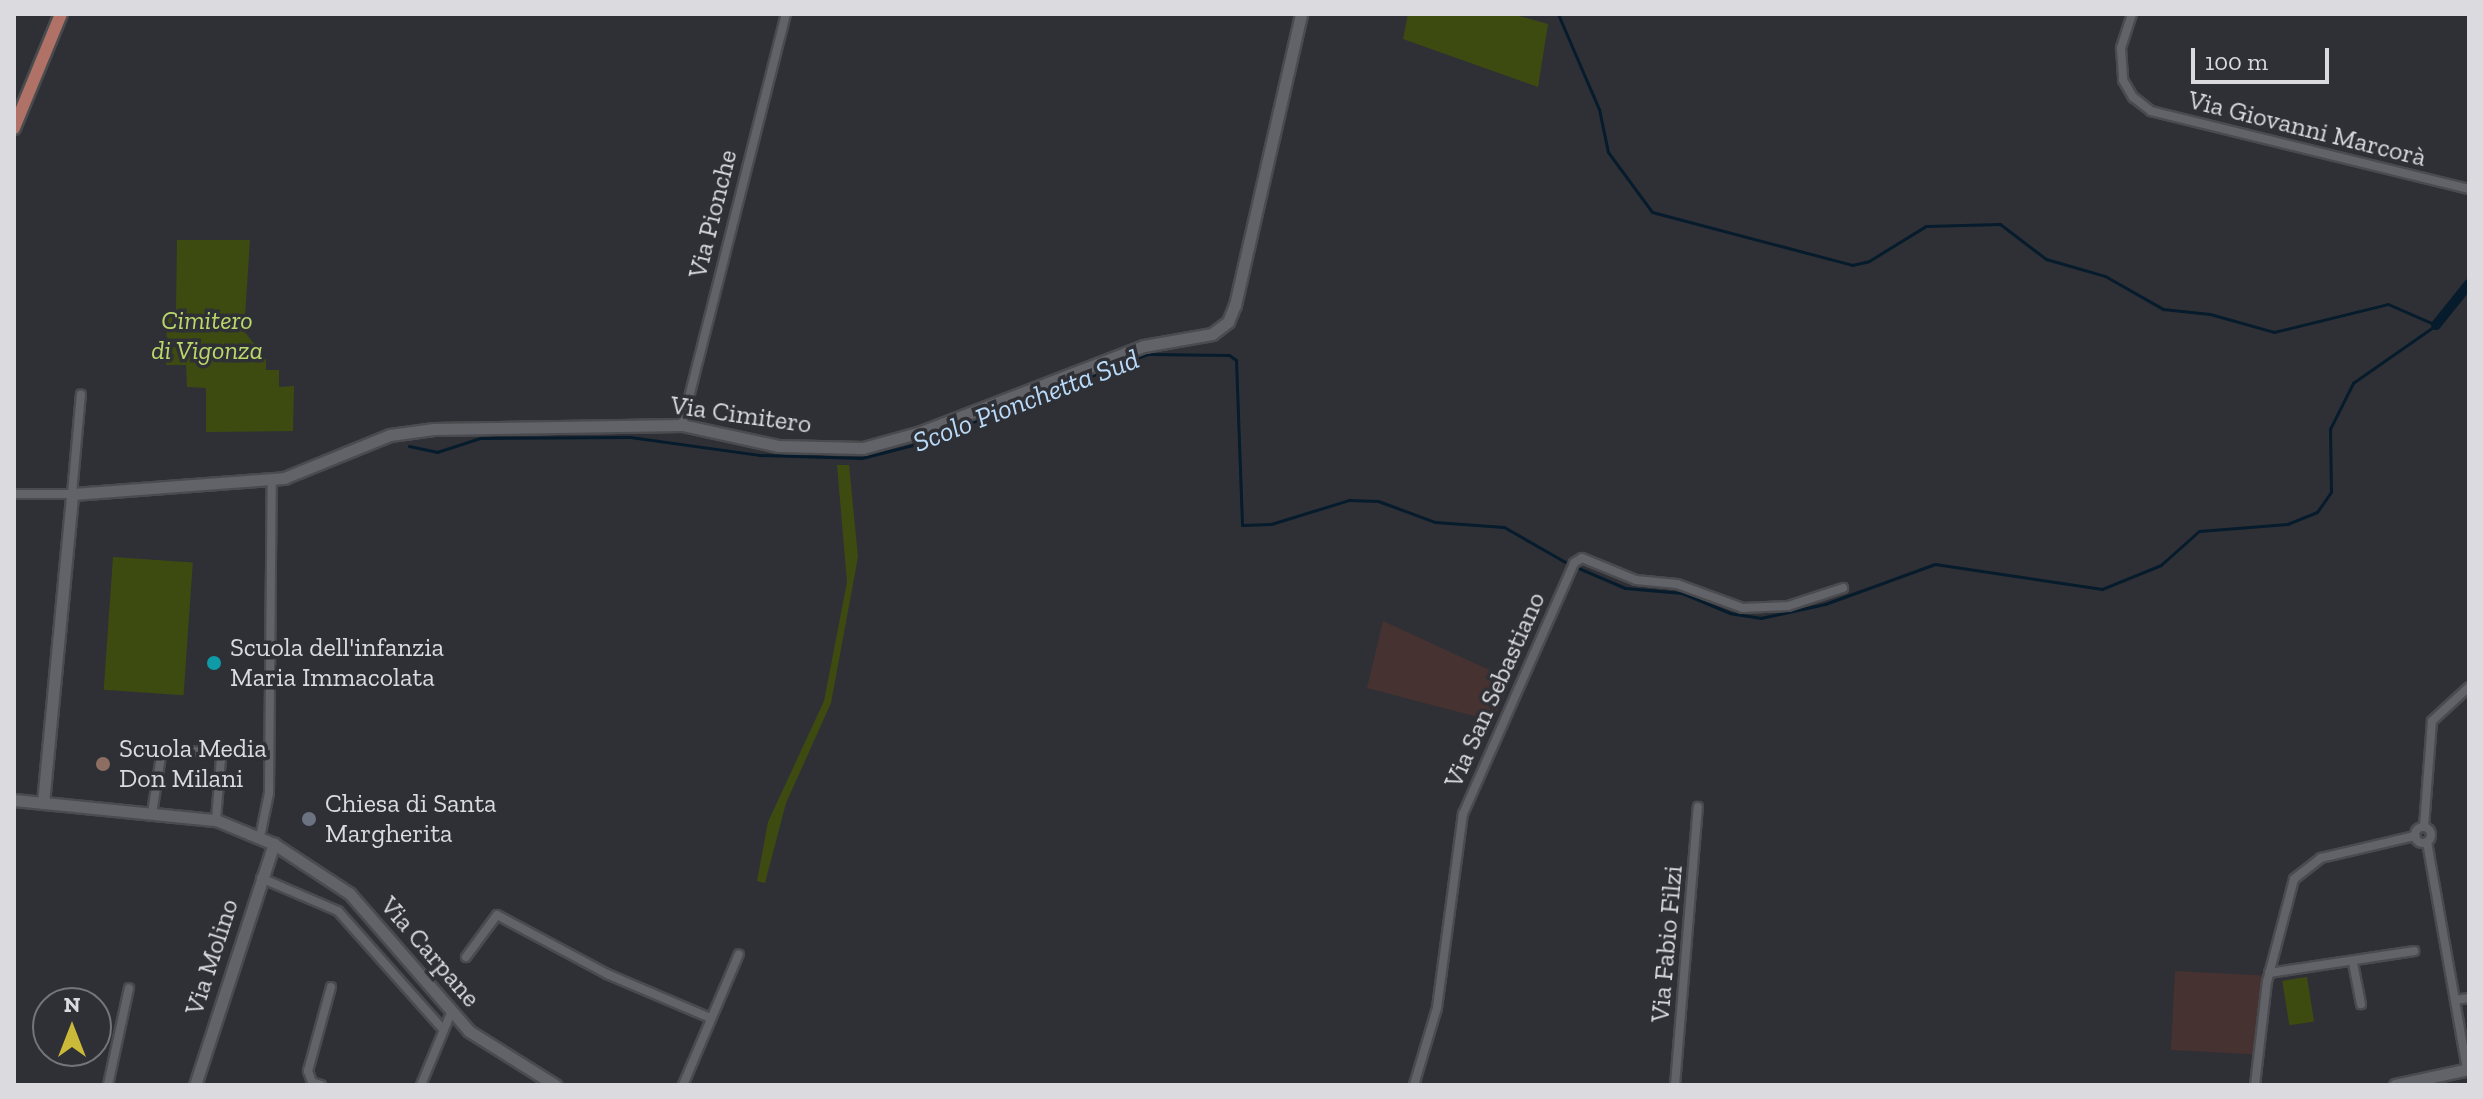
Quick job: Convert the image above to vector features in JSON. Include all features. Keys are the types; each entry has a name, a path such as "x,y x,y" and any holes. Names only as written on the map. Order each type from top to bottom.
{"main road":[{"path":"14,128 61,14"}],"street":[{"name":"Via Pionche","path":"682,425 786,14"},
{"name":"Via Cimitero","path":"14,494 72,494 297,475 403,431 682,425 778,446 863,448 921,432 1144,346 1217,332 1235,305 1301,14"},
{"name":"Via Giovanni Marcorà","path":"2132,14 2121,48 2123,80 2133,97 2151,111 2469,189"},
{"path":"43,803 81,394"},
{"path":"260,837 268,806 272,479"},
{"name":"Via San Sebastiano","path":"1414,1085 1437,1008 1463,814 1574,563 1582,558 1636,580 1677,584 1743,608 1777,608 1843,588"},
{"path":"2255,1085 2269,973 2298,872 2328,855 2415,836 2424,827 2432,721 2469,687"},
{"path":"152,813 162,750 216,752 221,758 216,820"},
{"name":"Via Carpane","path":"14,800 216,820 274,844 350,894 451,1013 524,1069 555,1085"},
{"name":"Via Fabio Filzi","path":"1675,1085 1698,807"},
{"path":"2395,1085 2468,1069 2427,842 2431,832 2424,827"},
{"path":"2415,836 2427,842"},
{"name":"Via Molino","path":"195,1085 274,844"},
{"name":"Via Carpane","path":"261,878 338,911 441,1027"},
{"path":"338,911 350,894"},
{"path":"466,957 497,915 607,974 708,1017"},
{"path":"2269,973 2353,963 2414,951"},
{"path":"683,1085 708,1017 739,954"},
{"path":"2353,963 2361,1004"},
{"path":"321,1085 312,1082 308,1071 331,987"},
{"path":"108,1085 129,988"},
{"path":"2455,1000 2469,998"},
{"path":"421,1085 441,1027 451,1013"}],"shaded area":[{"path":"1383,621 1511,680 1493,721 1367,688"},
{"path":"2175,971 2262,976 2258,1054 2171,1050"}],"green space":[{"path":"1408,14 1512,14 1548,24 1538,87 1403,39"},
{"name":"Cimitero di Vigonza","path":"177,240 250,240 244,331 266,359 266,370 279,370 279,387 294,386 293,431 206,432 206,388 187,387 186,365 166,365 167,312 176,312"},
{"path":"837,465 849,465 858,557 831,703 786,803 765,883 757,881 768,822 824,701 847,582"},
{"path":"113,557 193,563 184,695 104,690"},
{"path":"2307,977 2314,1021 2289,1025 2282,981"}],"waterway":[{"path":"1558,14 1599,109 1608,152 1652,212 1852,265 1869,261 1926,226 2000,224 2046,259 2105,276 2163,309 2210,314 2274,332 2388,304 2436,325 2353,383 2330,429 2331,492 2317,512 2288,524 2199,531 2161,565 2102,589 1935,564 1825,604 1761,618 1730,613 1682,593 1625,588 1578,568"},
{"path":"2436,325 2469,284"},
{"name":"Scolo Pionchetta Sud","path":"409,446 437,452 480,438 630,437 759,455 862,458 913,445 1148,354 1229,355 1236,360 1242,525 1271,524 1349,500 1378,501 1435,522 1504,527 1565,562"}],"place":[{"name":"Scuola dell'infanzia Maria Immacolata","path":"214,663"},
{"name":"Scuola Media Don Milani","path":"103,764"},
{"name":"Chiesa di Santa Margherita","path":"309,819"}]}
